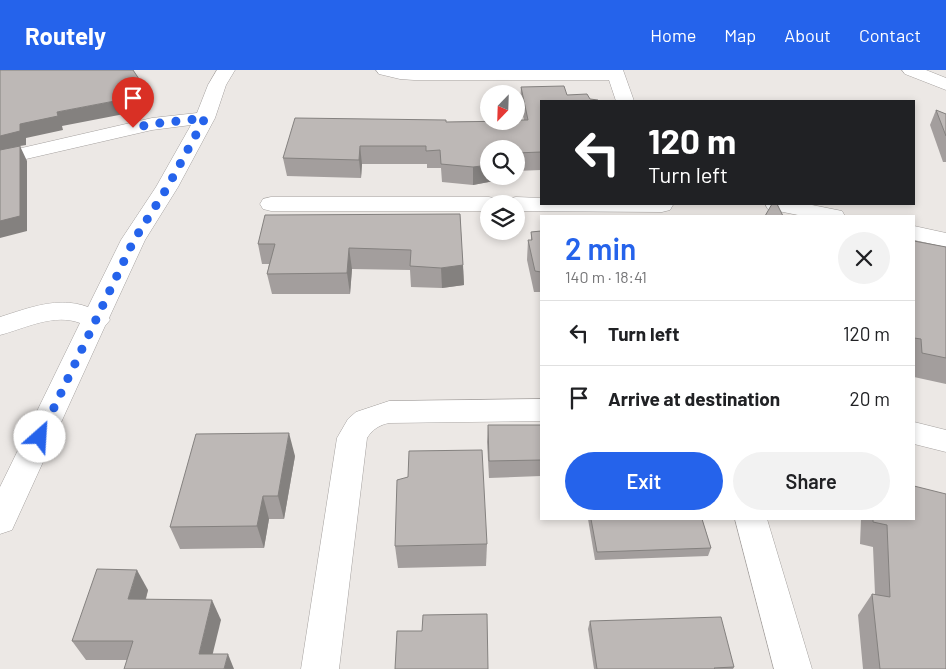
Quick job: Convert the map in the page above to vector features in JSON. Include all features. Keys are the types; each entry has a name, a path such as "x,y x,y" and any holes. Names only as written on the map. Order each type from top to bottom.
{"street":[{"path":"0,520 134,240 167,188 205,118 217,85 226,70"},
{"path":"385,70 414,75 614,72 625,100"},
{"path":"911,70 946,85"},
{"path":"0,159 152,124 205,118"},
{"path":"271,204 480,204"},
{"path":"525,204 540,205"},
{"path":"553,205 663,208"},
{"path":"781,205 829,215"},
{"path":"915,233 946,240"},
{"path":"0,326 46,312 73,311 97,320"},
{"path":"320,669 352,438 357,428 369,417 389,412 540,410"},
{"path":"915,432 946,441"},
{"path":"751,520 793,669"}],"building":[{"path":"0,70 133,70 146,95 57,112 58,116 20,124 20,131 0,136"},
{"path":"564,86 567,95 587,94 590,99 598,100 540,100 540,152 525,153 525,140 480,140 480,166 441,164 440,150 426,151 426,146 360,146 359,160 283,158 295,118 480,122 480,130 525,130 525,120 528,120 525,106 525,87"},
{"path":"936,110 946,114 946,136"},
{"path":"20,146 20,216 0,221 0,150"},
{"path":"771,205 778,205 782,215 766,215"},
{"path":"460,214 463,265 441,268 410,266 411,250 349,248 347,273 267,274 275,244 258,244 265,215"},
{"path":"540,231 540,272 535,271 528,240 532,240 531,232"},
{"path":"915,241 946,247 946,358 922,353 921,339 915,338"},
{"path":"488,425 540,425 540,460 489,461"},
{"path":"289,433 278,496 263,496 257,526 170,527 196,434"},
{"path":"482,450 487,544 395,546 397,480 408,477 409,451"},
{"path":"915,486 946,494 946,669 880,669 872,594 890,597 887,525 873,522 873,520 915,520"},
{"path":"591,520 702,520 711,548 597,552"},
{"path":"97,569 137,570 128,599 212,600 199,654 228,654 224,669 124,669 133,641 72,641"},
{"path":"487,614 488,669 395,669 397,631 422,631 423,615"},
{"path":"721,617 734,667 715,669 597,669 590,621"}],"route":[{"path":"40,437 134,240 167,188 205,118 133,128"}]}
